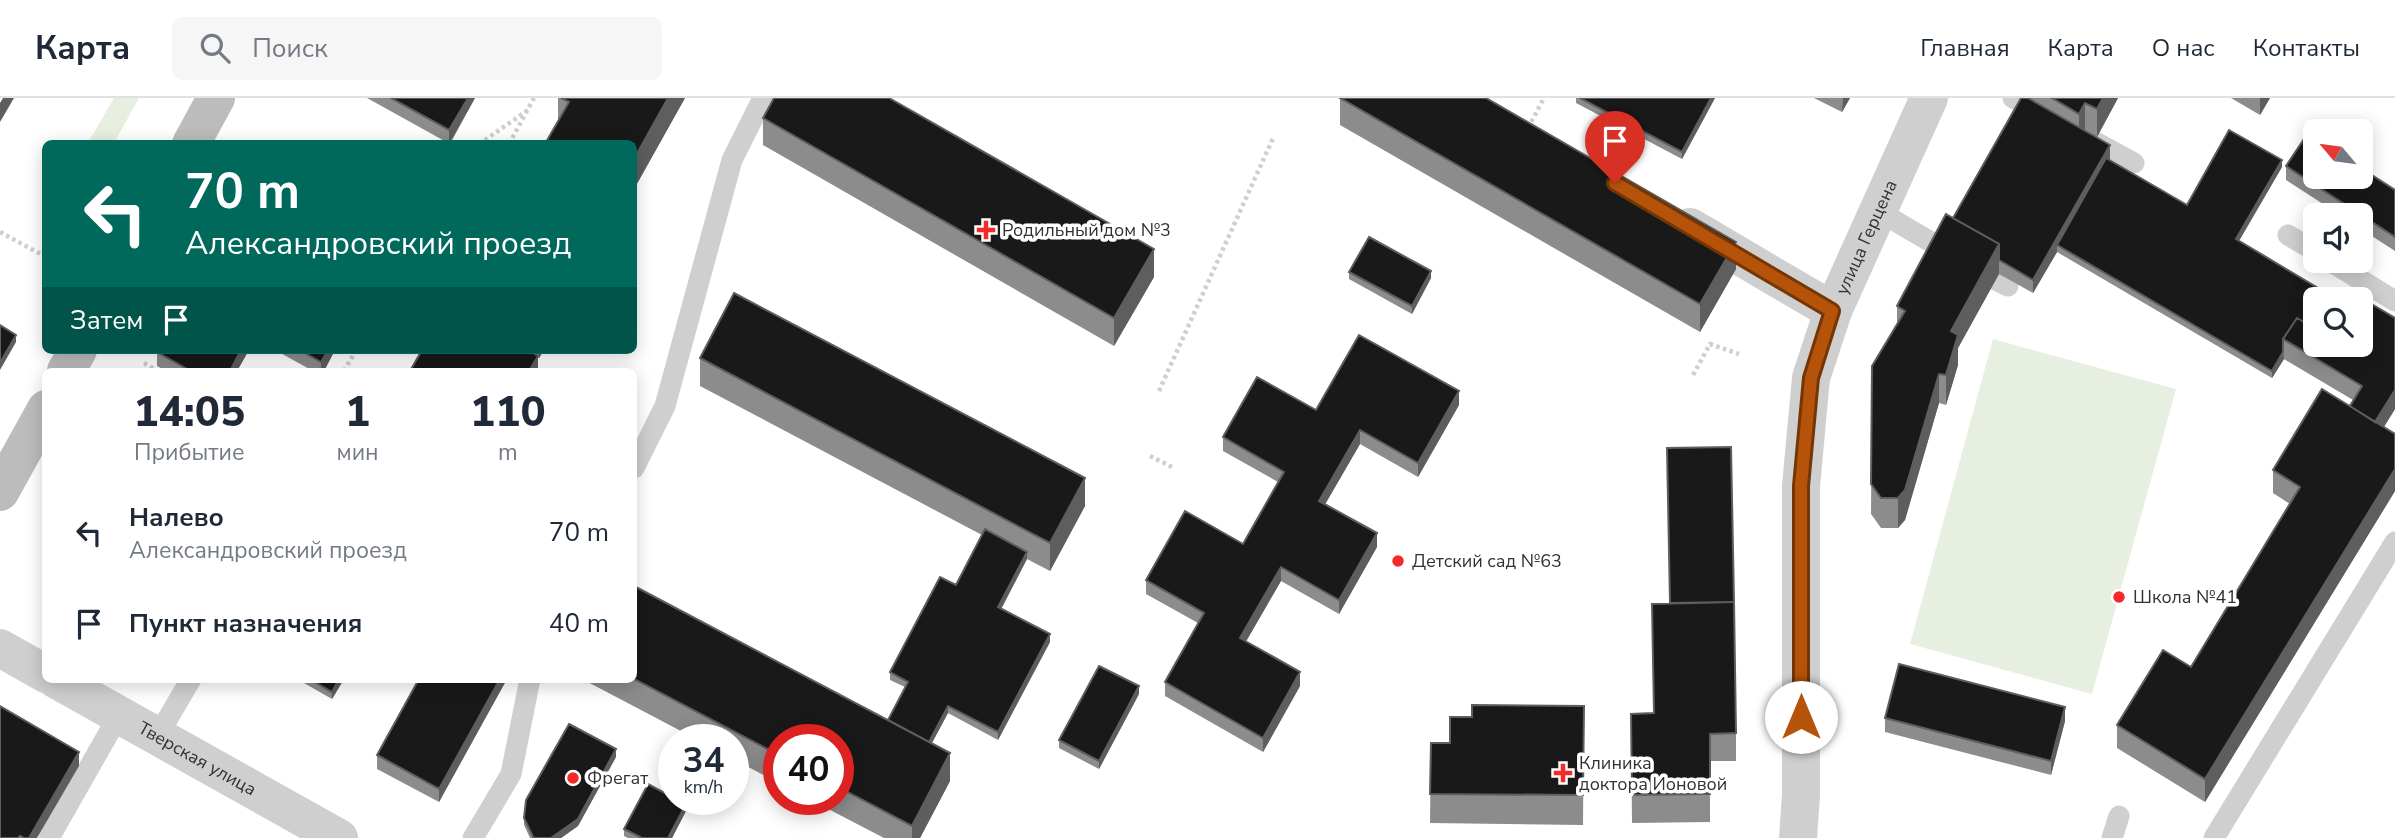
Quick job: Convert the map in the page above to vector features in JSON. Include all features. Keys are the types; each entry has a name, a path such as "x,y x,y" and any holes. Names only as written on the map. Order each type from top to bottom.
{"main road":[{"path":"193,140 216,98"},
{"path":"0,492 42,416"}],"street":[{"name":"улица Герцена","path":"1798,838 1801,794 1801,486 1811,378 1832,311 1928,98"},
{"path":"1666,213 1832,311"},
{"path":"0,648 42,672"},
{"name":"Тверская улица","path":"62,683 158,737 297,828 339,838"}],"lane":[{"path":"637,462 665,407 732,160 763,98"},
{"path":"2013,98 2133,163"},
{"path":"1878,211 1943,249"},
{"path":"2288,234 2303,243"},
{"path":"2350,273 2395,301"},
{"path":"2214,838 2395,542"},
{"path":"158,737 189,683"},
{"path":"473,838 510,774 529,683"},
{"path":"49,838 119,715"},
{"path":"2112,838 2119,816"}],"path":[{"path":"511,140 534,98"},
{"path":"1526,132 1544,98"},
{"path":"485,140 528,110"},
{"path":"1159,391 1274,136"},
{"path":"0,232 42,255"},
{"path":"1693,375 1710,344 1739,354"},
{"path":"144,363 153,368"},
{"path":"1150,456 1172,467"}],"green space":[{"path":"114,98 139,98 116,140 90,140"},
{"path":"1993,339 2176,389 2092,694 1910,644"}],"building":[{"path":"391,98 468,98 449,130"},
{"path":"561,98 668,98 637,154 637,140 547,140 569,102"},
{"path":"774,98 889,98 1154,249 1114,318 763,118"},
{"path":"1340,98 1486,98 1736,242 1700,304"},
{"path":"1580,98 1711,98 1682,152"},
{"path":"2021,98 2028,98 2110,145 2033,280 1999,260 1999,244 1953,218"},
{"path":"2052,98 2103,98 2097,109 2085,103 2079,114"},
{"path":"2229,130 2282,160 2236,239 2316,287 2303,287 2303,322 2297,318 2283,339 2283,352 2272,371 2057,245 2106,158 2187,205"},
{"path":"2303,140 2303,177 2286,166"},
{"path":"2373,176 2395,190 2395,237 2373,223 2373,203 2343,203 2321,189 2373,189"},
{"path":"1946,214 1999,244 1951,331 1958,335 1946,375 1939,374 1905,490 1898,498 1881,498 1871,484 1872,366 1905,311 1897,306"},
{"path":"1369,237 1431,271 1412,306 1349,272"},
{"path":"734,293 1085,478 1050,543 700,358"},
{"path":"2373,305 2395,318 2395,390 2375,422 2350,406 2362,386 2313,357 2373,357"},
{"path":"2297,318 2303,322 2303,351 2283,339"},
{"path":"0,325 16,335 0,363"},
{"path":"1359,335 1459,391 1418,463 1360,430 1319,501 1377,533 1339,600 1281,567 1240,638 1300,672 1263,738 1165,682 1204,613 1146,580 1185,511 1243,544 1284,472 1223,437 1257,377 1316,410"},
{"path":"161,354 239,354 232,368 186,368"},
{"path":"307,354 326,354 321,362"},
{"path":"420,354 538,356 531,368 412,368"},
{"path":"2322,389 2395,434 2395,469 2205,779 2117,725 2163,650 2191,667 2300,487 2273,470"},
{"path":"1731,447 1734,602 1670,603 1667,448"},
{"path":"985,529 1027,552 998,607 1050,634 998,732 948,706 929,742 888,720 908,682 890,672 940,577 956,585"},
{"path":"637,588 950,753 912,826 854,795 854,724 763,724 763,747 749,739 749,724 720,724 637,681"},
{"path":"1734,602 1736,733 1710,734 1710,794 1632,795 1631,714 1654,713 1652,604"},
{"path":"1899,664 2065,707 2051,761 1885,718"},
{"path":"1099,666 1139,686 1099,761 1059,740"},
{"path":"317,683 337,683 332,692"},
{"path":"417,683 498,683 439,789 377,755"},
{"path":"1472,705 1584,706 1583,795 1430,794 1431,743 1450,743 1450,717 1472,717"},
{"path":"0,706 79,752 29,838 0,838"},
{"name":"Фрегат","path":"569,724 616,749 578,819 551,838 535,838 524,818 526,800"},
{"path":"648,784 658,789 658,815 680,815 668,838 642,838 624,829"}],"place":[{"name":"Родильный дом №3","path":"986,230"},
{"name":"Детский сад №63","path":"1398,561"},
{"name":"Школа №41","path":"2119,597"},
{"name":"Клиника доктора Ионовой","path":"1563,773"},
{"name":"Фрегат","path":"573,778"}],"route":[{"path":"1615,183 1832,311 1811,378 1801,486 1801,717"}]}
